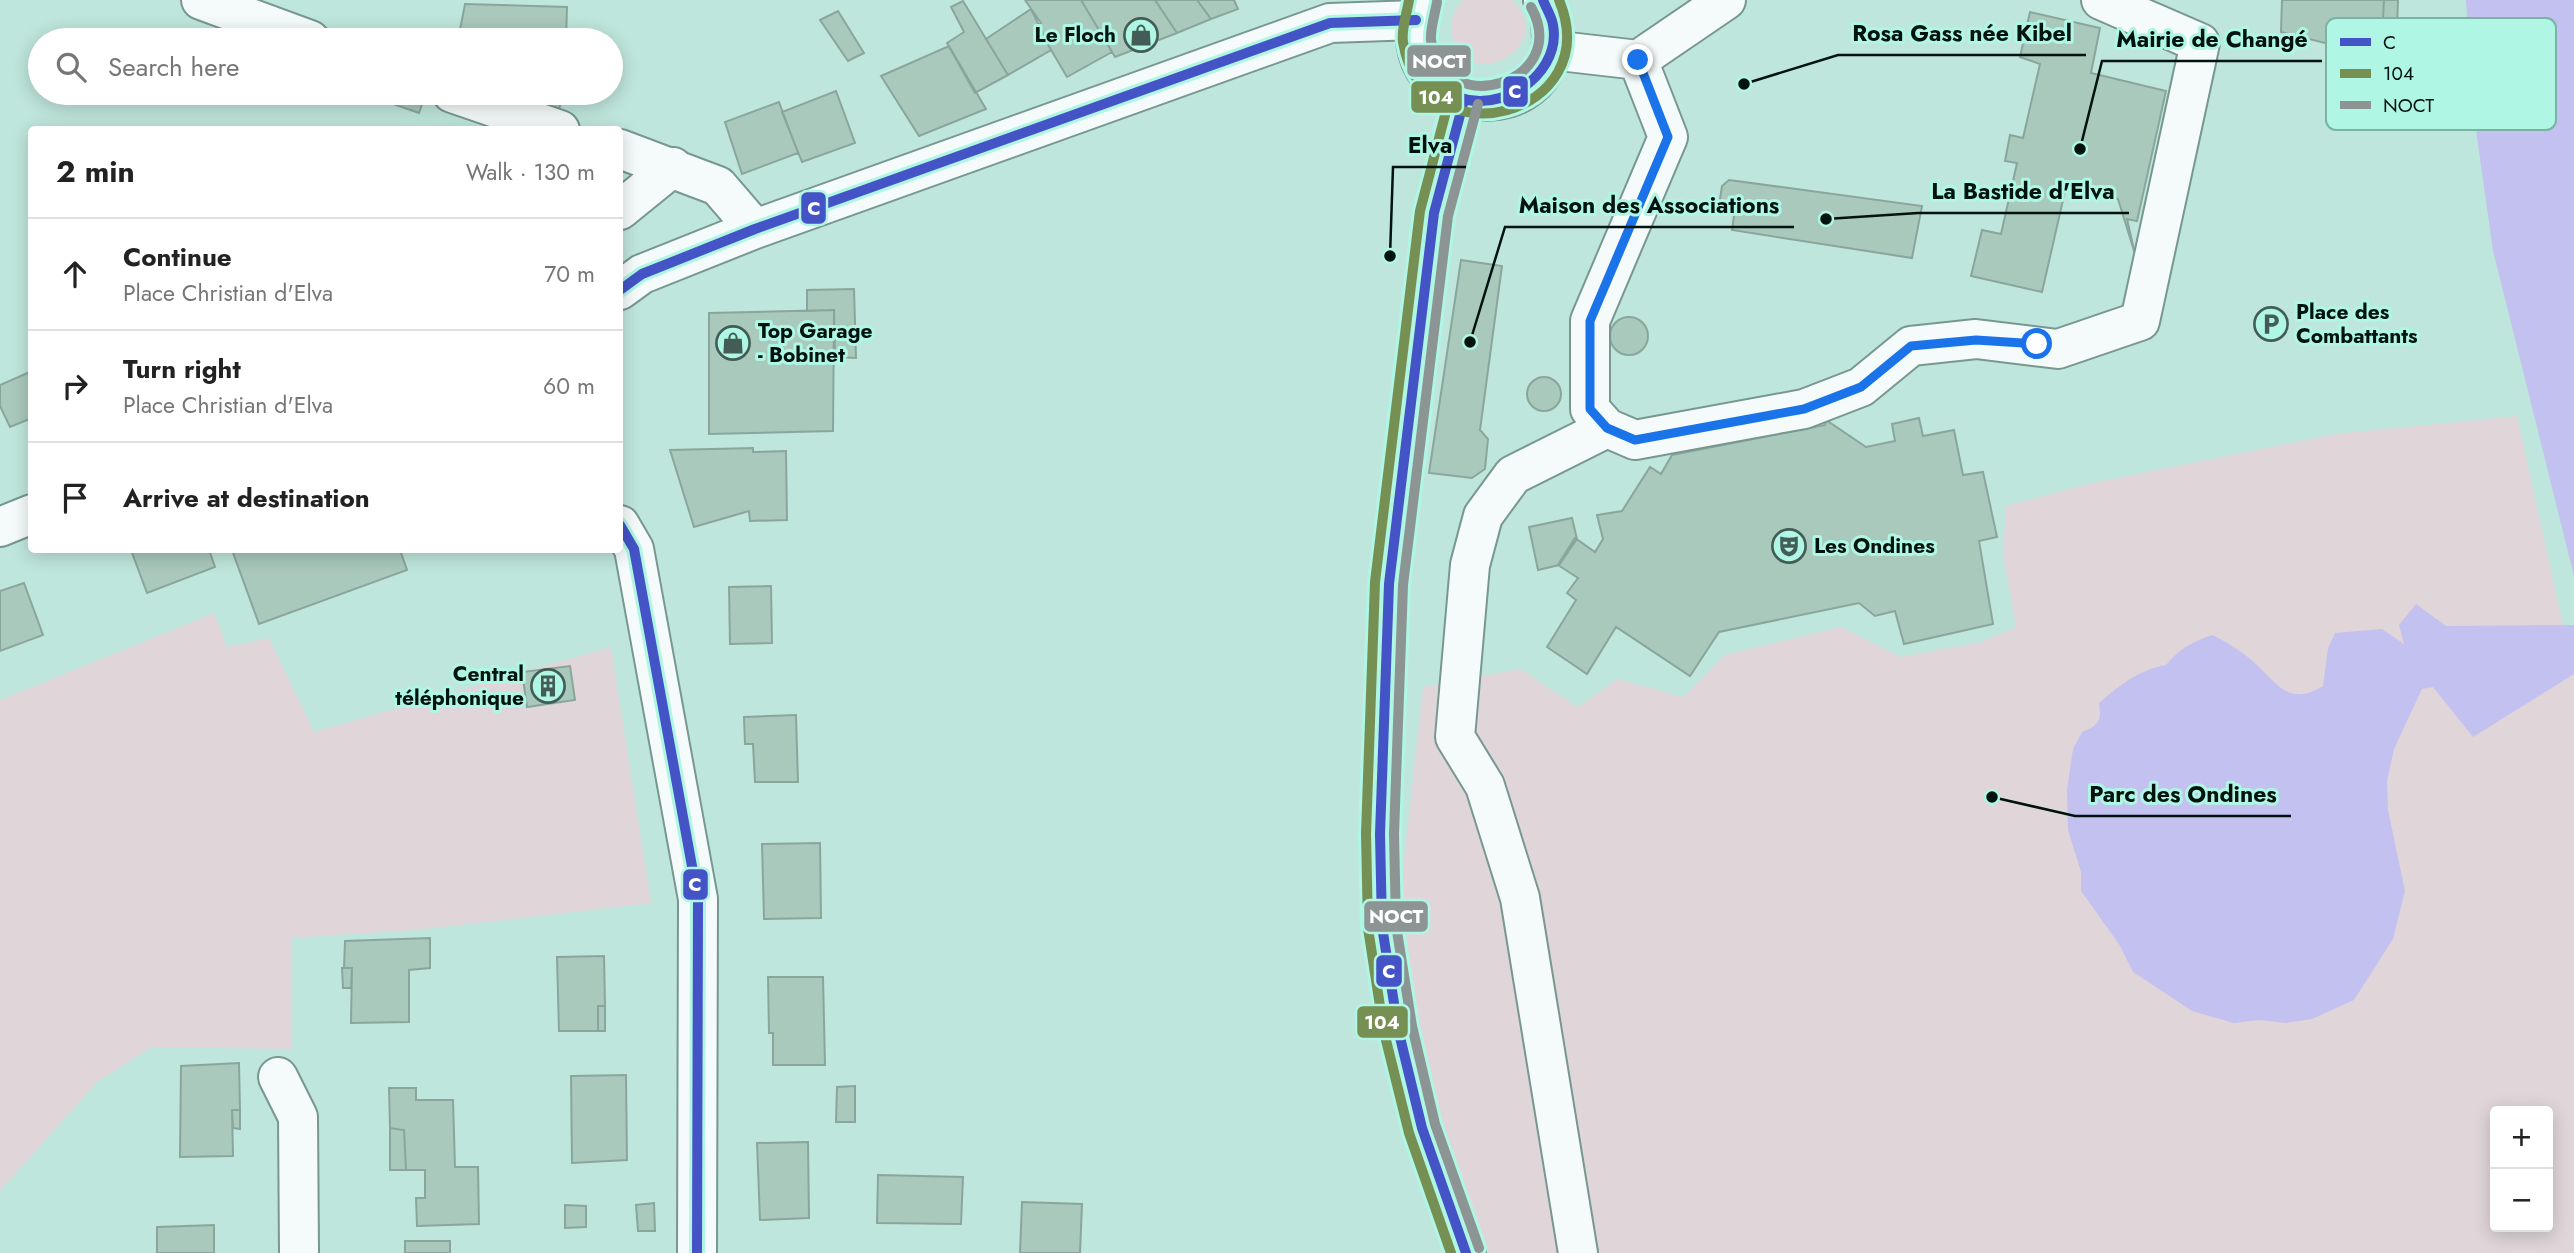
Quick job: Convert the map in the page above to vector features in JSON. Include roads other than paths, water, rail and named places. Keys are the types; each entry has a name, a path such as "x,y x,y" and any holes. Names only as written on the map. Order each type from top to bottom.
{"street":[{"path":"201,0 277,28"},
{"path":"623,288 642,274 755,229 1331,23 1420,10 1415,40 1420,60 1430,77 1445,91 1464,100 1486,103 1508,98 1527,87 1542,70 1551,50 1552,27 1543,0"},
{"path":"1551,50 1638,60 1726,0"},
{"path":"1638,60 1668,137 1590,321 1590,409 1607,428 1635,440 1804,409 1861,387 1911,346 1976,340 2058,349 2140,321 2200,43 2101,0"},
{"path":"1464,100 1434,213 1390,584 1380,834 1382,926 1398,1029 1422,1128 1466,1253"},
{"path":"487,105 549,126"},
{"path":"623,150 718,186 755,229"},
{"path":"623,208 673,167"},
{"path":"1578,1253 1520,898 1485,786 1455,737 1470,565 1483,516 1513,475 1607,428"},
{"path":"0,527 28,516"},
{"path":"623,530 634,549 698,899 697,1253"},
{"path":"278,1077 298,1117 299,1253"}],"water":[{"path":"2466,0 2574,0 2574,576 2493,251 2476,130 2556,130 2556,18 2467,18"},
{"path":"2416,604 2446,626 2574,625 2574,674 2473,737 2433,687 2422,689 2394,749 2387,781 2388,810 2405,891 2393,939 2354,1000 2312,1019 2286,1023 2259,1020 2234,1023 2192,1011 2133,972 2119,944 2081,891 2081,872 2068,830 2067,790 2073,749 2082,732 2098,722 2099,703 2122,684 2138,674 2166,665 2187,646 2213,635 2248,657 2286,691 2293,694 2312,692 2323,686 2328,648 2335,633 2382,629 2404,644 2399,625"}],"place":[{"name":"Le Floch","path":"1141,35"},
{"name":"Rosa Gass née Kibel","path":"1744,84"},
{"name":"Mairie de Changé","path":"2080,149"},
{"name":"La Bastide d'Elva","path":"1826,219"},
{"name":"Elva","path":"1390,256"},
{"name":"Place des Combattants","path":"2271,324"},
{"name":"Maison des Associations","path":"1470,342"},
{"name":"Top Garage - Bobinet","path":"733,343"},
{"name":"Les Ondines","path":"1789,546"},
{"name":"Central téléphonique","path":"548,686"},
{"name":"Parc des Ondines","path":"1992,797"}]}
